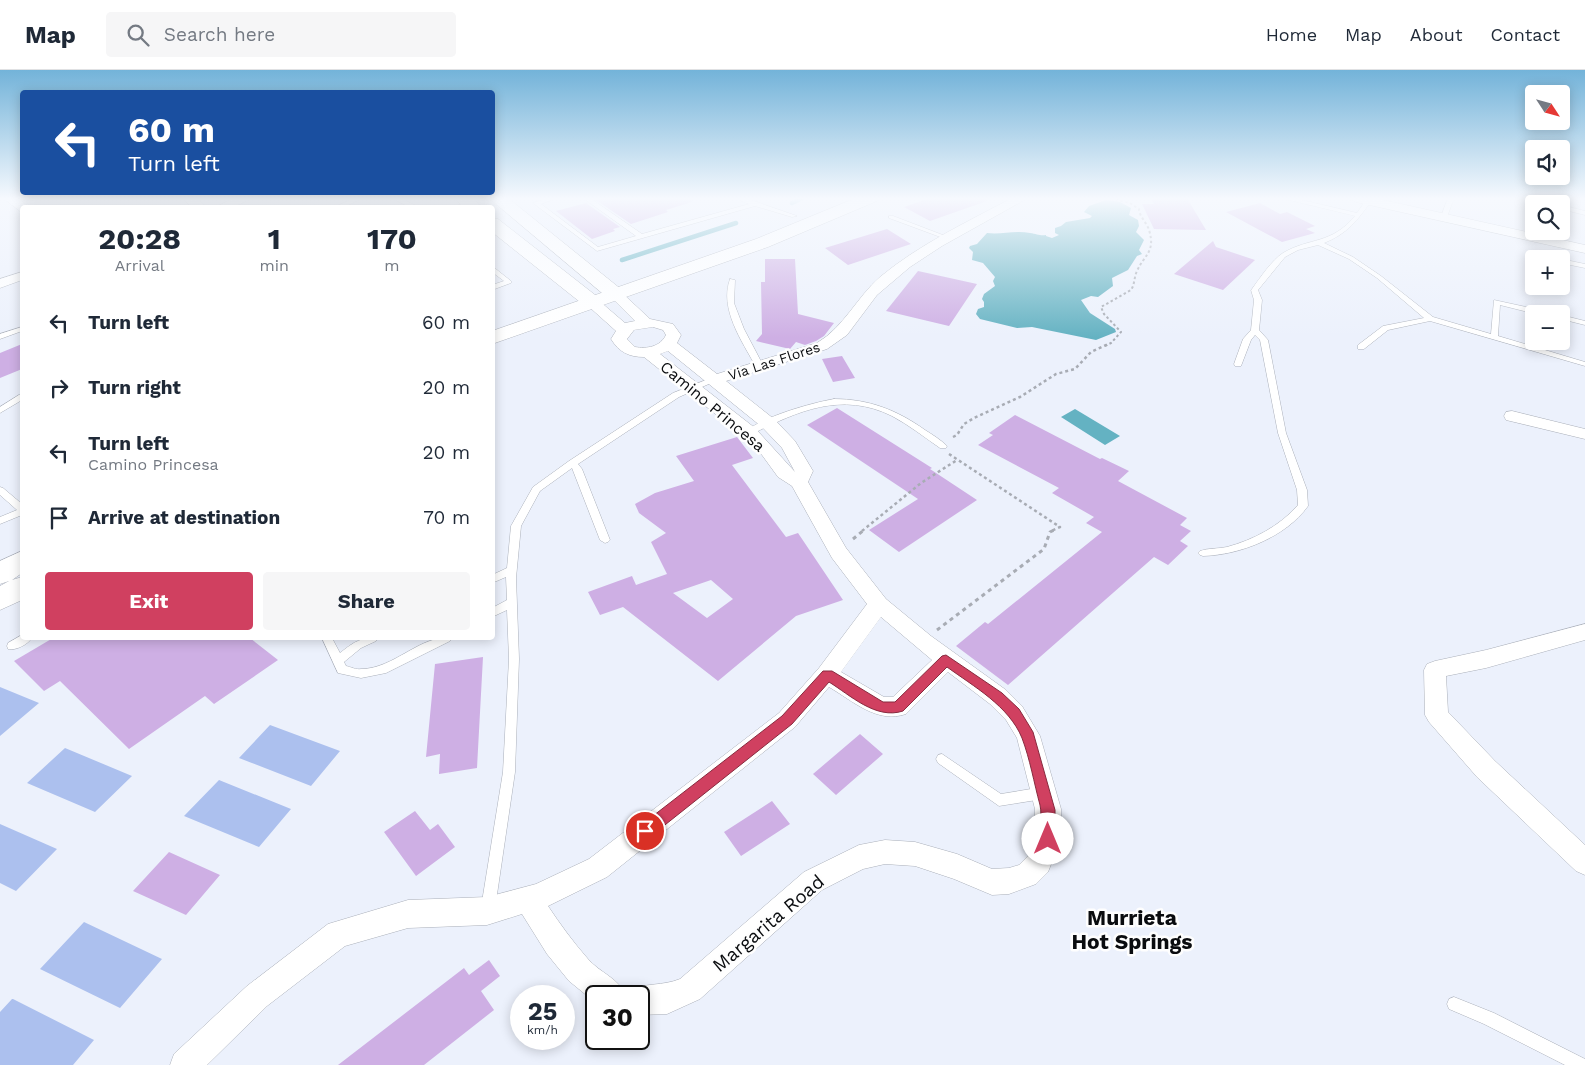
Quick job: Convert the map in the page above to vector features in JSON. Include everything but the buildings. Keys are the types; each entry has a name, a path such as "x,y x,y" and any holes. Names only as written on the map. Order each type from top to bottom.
{"main road":[{"path":"519,244 585,297"},
{"path":"555,244 609,289"},
{"path":"609,289 722,244"},
{"path":"495,322 757,244"},
{"path":"495,337 585,297"},
{"path":"0,574 20,562"},
{"path":"0,599 20,588"}],"street":[{"name":"Via Las Flores","path":"714,380 822,346 836,338 845,330 863,303 876,288 936,244"},
{"path":"1569,244 1585,248"},
{"path":"0,284 20,277"},
{"name":"Camino Princesa","path":"609,289 646,323 662,324 672,331 674,335 669,344 656,351 647,352 624,348 619,339 624,330"},
{"path":"585,297 624,330 646,323"},
{"name":"Camino Princesa","path":"669,344 768,422 789,445 804,471 799,482"},
{"name":"Camino Princesa","path":"647,352 749,432 768,451 784,473 799,482 838,553 879,604"},
{"path":"1512,416 1585,434"},
{"path":"185,1065 257,996 338,934 408,914 487,912 528,900 598,868 787,720 827,674 879,604"},
{"name":"Margarita Road","path":"650,1000 667,999 690,989 813,881 859,857 885,852 915,854 957,867 992,882 1009,881 1027,875 1039,863 1048,839 1048,810 1028,736 1014,713 998,697 946,660 879,604"},
{"path":"1585,632 1486,659 1435,670 1437,715 1486,769 1585,862"},
{"path":"827,674 881,707 898,707 946,660"},
{"path":"528,900 557,944 579,971 597,985"}],"lane":[{"path":"591,244 597,249 612,244"},
{"path":"1238,364 1247,339 1255,330 1258,300 1254,290 1283,256 1296,249 1314,244"},
{"path":"1322,244 1351,258 1379,277 1430,319 1585,364"},
{"path":"1570,262 1585,266"},
{"path":"495,270 509,282 495,287"},
{"path":"732,280 730,303 740,329 760,367"},
{"path":"1494,337 1498,302 1525,309"},
{"path":"1361,347 1386,328 1430,319"},
{"path":"1570,319 1585,323"},
{"path":"0,337 20,330"},
{"path":"1203,553 1239,547 1296,516 1303,506 1302,490 1279,417 1264,340 1255,330"},
{"path":"487,912 509,772 514,658 512,570 516,526 536,489 644,414 676,395 714,380"},
{"path":"0,410 20,398"},
{"path":"749,432 768,422 814,404 839,401 872,405 890,412 943,446"},
{"path":"572,464 578,470 605,540"},
{"path":"0,490 20,508"},
{"path":"0,522 20,511"},
{"path":"495,578 512,570"},
{"path":"495,611 512,602"},
{"path":"12,646 23,640"},
{"path":"328,640 342,670 361,674 386,669 442,640"},
{"path":"338,661 357,645 368,640"},
{"path":"942,759 999,800 1044,793"},
{"path":"1454,1004 1489,1018 1581,1065"}],"path":[{"path":"932,629 935,631 1044,549 1050,532 1060,527 957,460 943,446 948,440 957,435 957,432 969,421 1020,396 1056,374 1076,369 1091,352 1111,343 1121,332 1114,322 1104,314 1101,307 1106,302 1130,290 1137,278 1136,273 1150,249 1150,244"},
{"path":"852,542 855,537 921,483 957,460"}],"shaded area":[{"path":"975,244 1142,244 1139,250 1142,254 1137,256 1128,270 1112,278 1113,286 1098,297 1091,296 1081,300 1090,313 1115,329 1116,332 1096,340 1032,327 1017,328 980,319 976,314 978,309 984,307 982,299 984,294 995,286 993,281 995,277 983,263 972,260 973,252 969,248"},
{"path":"1075,409 1120,436 1105,445 1061,417"},
{"path":"0,687 39,703 0,736"},
{"path":"270,725 340,751 311,786 239,758"},
{"path":"65,748 132,776 95,812 27,783"},
{"path":"219,780 291,809 259,847 184,816"},
{"path":"0,824 57,849 16,891 0,883"},
{"path":"84,922 162,959 120,1008 40,969"},
{"path":"12,999 94,1040 73,1065 0,1065 0,1012"}],"waterway":[{"path":"622,260 670,244"}],"district":[{"name":"Murrieta Hot Springs","path":"1132,930"}],"route":[{"path":"645,831 787,720 827,674 881,707 898,707 946,660 998,697 1014,713 1028,736 1048,810 1048,839"}]}
